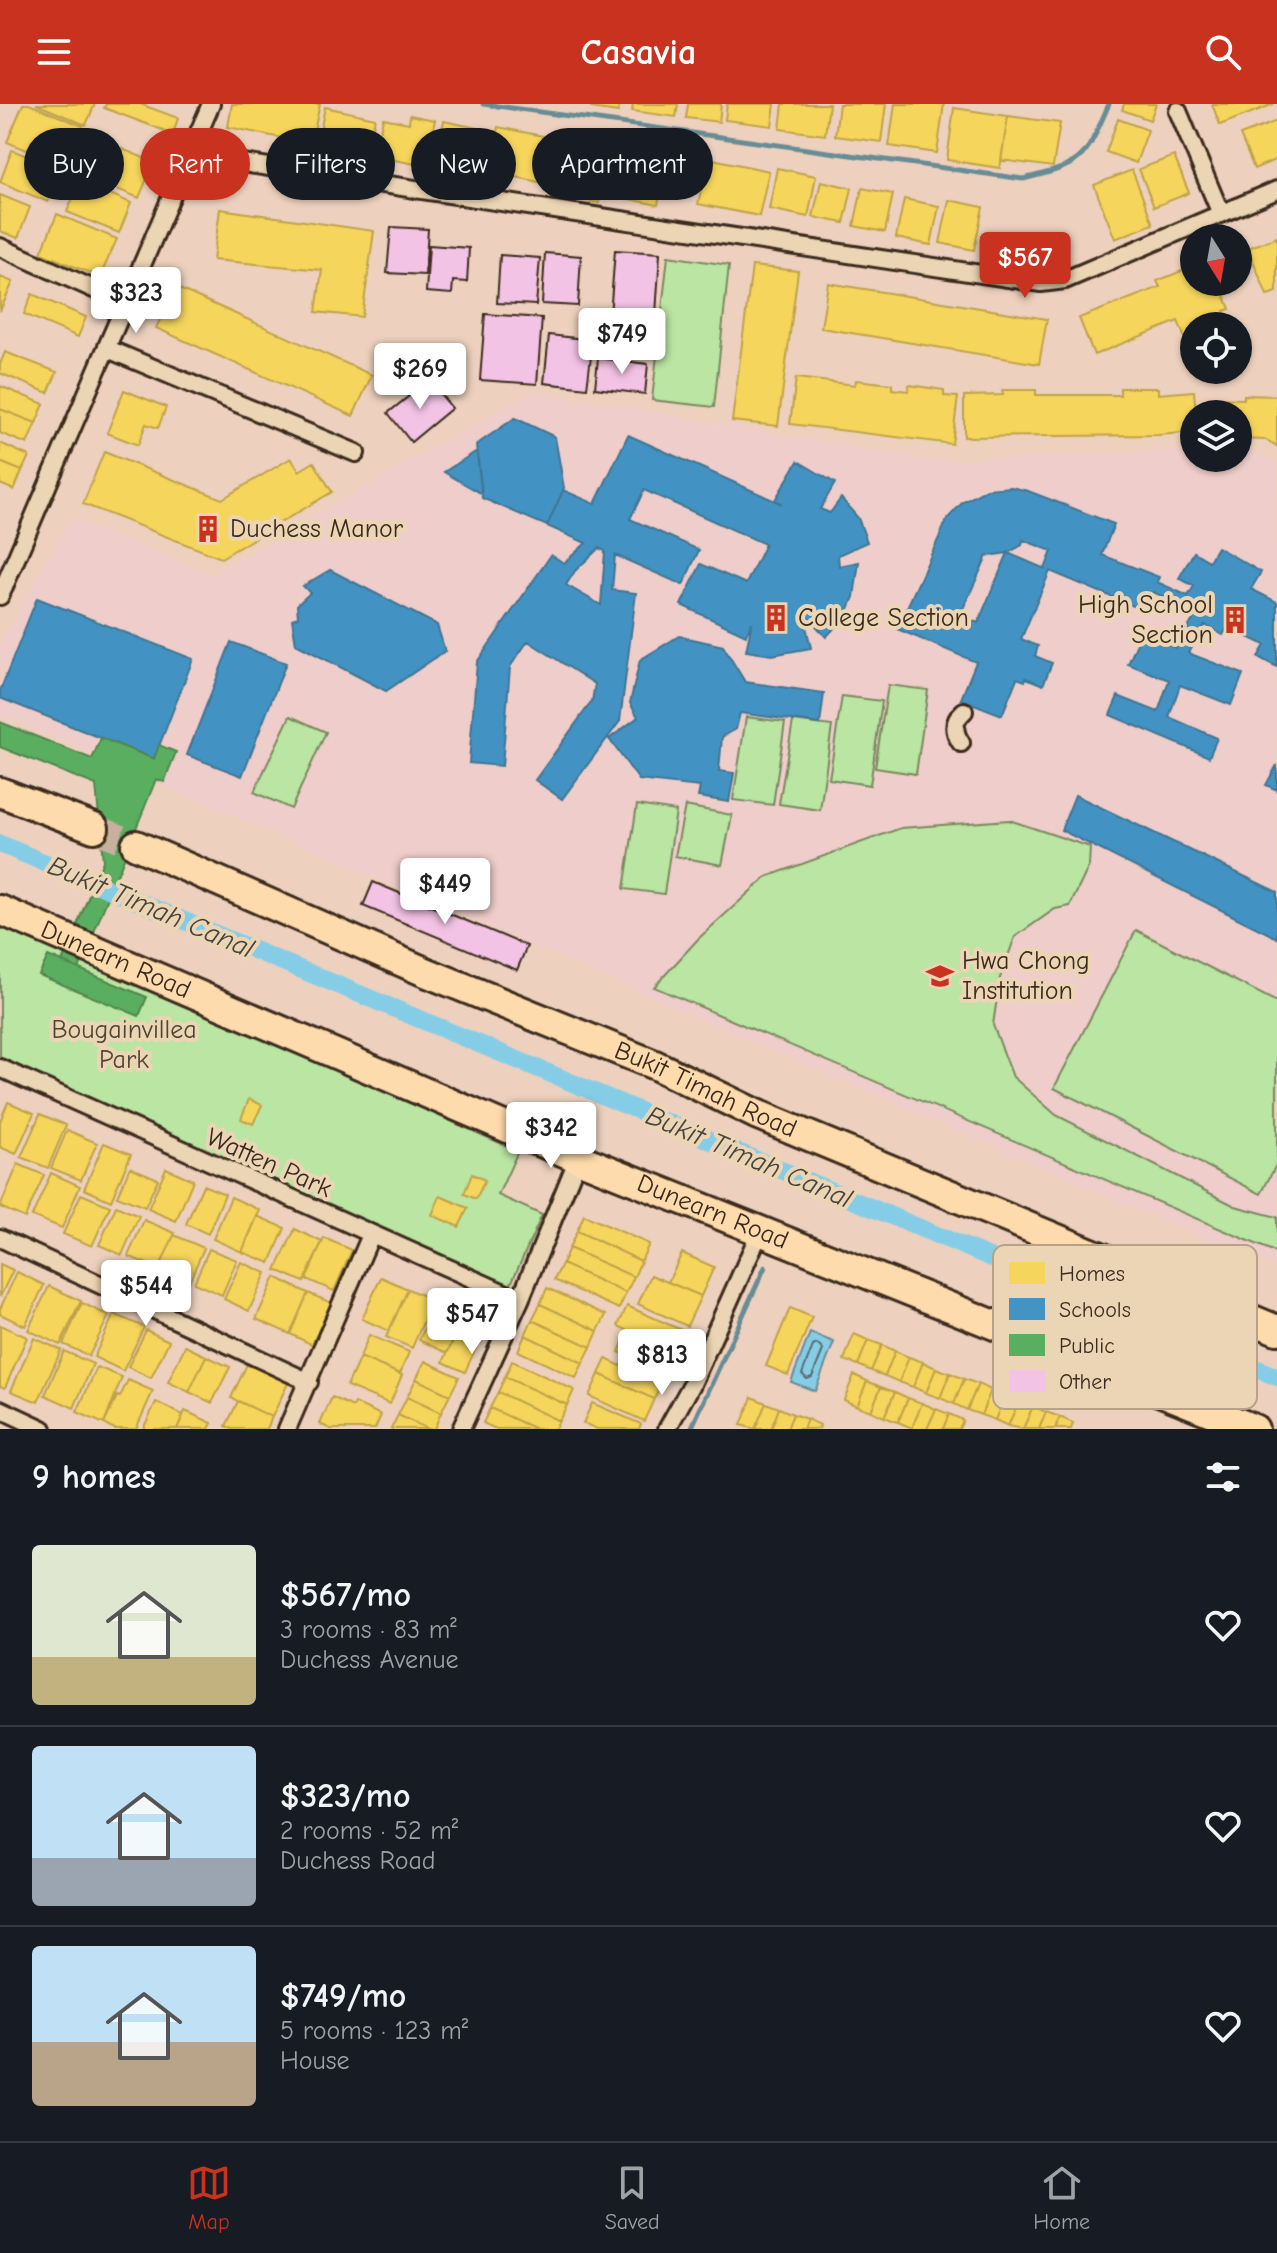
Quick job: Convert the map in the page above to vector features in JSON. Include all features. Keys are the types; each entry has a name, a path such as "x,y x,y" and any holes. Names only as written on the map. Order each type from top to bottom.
{"highway":[{"path":"0,792 94,828"},
{"name":"Bukit Timah Road","path":"136,845 438,978 655,1065 744,1109 1072,1245"},
{"name":"Dunearn Road","path":"0,910 578,1158 993,1325"},
{"name":"Bukit Timah Road","path":"1257,1322 1277,1330"},
{"name":"Dunearn Road","path":"1204,1409 1254,1429"}],"street":[{"path":"201,128 211,104"},
{"path":"1178,111 1221,214"},
{"path":"250,164 1041,283 1065,280 1277,190"},
{"path":"0,596 170,200"},
{"path":"0,247 127,304"},
{"path":"108,349 356,453"},
{"path":"961,743 954,726 964,711"},
{"name":"Watten Park","path":"0,1068 520,1300"},
{"path":"461,1429 520,1300 578,1158"},
{"path":"667,1429 692,1384 760,1232"},
{"path":"287,1429 371,1235"},
{"path":"0,1238 309,1382"},
{"path":"0,1409 43,1429"}],"shaded area":[{"name":"Hwa Chong Institution","path":"532,391 935,461 1180,451 1180,472 1252,472 1252,451 1277,463 1277,1266 1257,1258 1257,1245 1222,1245 1206,1239 0,714 0,645 70,518 212,575"}],"green space":[{"path":"668,256 729,265 714,407 652,400"},
{"path":"888,685 928,690 916,774 875,768"},
{"path":"842,696 882,701 870,785 829,779"},
{"path":"290,716 326,732 291,809 254,792"},
{"path":"746,717 785,722 773,805 733,800"},
{"path":"793,721 832,726 820,810 779,804"},
{"path":"637,805 676,811 664,894 624,889"},
{"path":"685,806 732,815 722,865 675,856"},
{"path":"1009,820 1090,847 1089,866 1070,906 1055,909 1015,937 1000,978 993,1025 1013,1077 1056,1115 1235,1206 1277,1217 1277,1253 654,987 698,939 766,877 901,828"},
{"name":"Bougainvillea Park","path":"0,920 518,1151 498,1195 542,1215 510,1286 0,1060"},
{"path":"1136,930 1277,1002 1277,1163 1261,1194 1054,1088"}],"water":[{"path":"810,1333 834,1342 815,1391 791,1382"}],"building: Homes":[{"path":"23,104 83,126 24,128 24,149 7,142"},
{"path":"36,104 95,104 86,125"},
{"path":"106,104 140,104 178,118 175,128 157,128 104,108"},
{"path":"232,104 320,104 315,128 266,128 266,135 250,132 250,128 228,127"},
{"path":"592,104 619,104 618,112 591,108"},
{"path":"633,104 678,104 676,117 632,111"},
{"path":"688,104 721,104 719,122 686,118"},
{"path":"727,104 775,104 772,126 725,120"},
{"path":"783,104 829,104 825,135 780,129"},
{"path":"839,104 886,104 881,142 835,136"},
{"path":"895,104 944,104 937,153 889,146"},
{"path":"1124,104 1156,104 1150,120 1122,110"},
{"path":"1212,104 1274,104 1220,125"},
{"path":"325,107 375,118 373,128 321,128"},
{"path":"954,108 1008,116 1000,168 947,160"},
{"path":"410,115 435,120 433,128 411,128 411,163 395,160 395,128 381,128 383,118 409,123"},
{"path":"1008,116 1060,123 1053,167 1001,160"},
{"path":"1118,119 1148,130 1136,163 1106,152"},
{"path":"444,121 477,128 442,128"},
{"path":"1277,121 1277,159 1254,169 1240,135"},
{"path":"516,131 532,134 532,180 516,177"},
{"path":"12,150 24,155 24,192 0,182"},
{"path":"124,150 140,156 139,198 124,192"},
{"path":"1174,156 1189,193 1154,207 1139,169"},
{"path":"713,159 769,171 759,216 698,204 699,200 713,200"},
{"path":"777,168 816,176 808,217 769,209"},
{"path":"1132,170 1153,224 1115,239 1094,185"},
{"path":"821,181 852,188 844,223 813,217"},
{"path":"862,188 893,194 885,232 854,226"},
{"path":"0,195 30,207 18,238 0,231"},
{"path":"904,199 939,206 931,245 896,238"},
{"path":"72,200 124,200 131,203 119,233 67,212"},
{"path":"634,200 659,200 658,205"},
{"path":"949,200 983,207 974,250 940,243"},
{"path":"220,209 374,231 362,317 316,312 322,270 213,260"},
{"path":"57,214 117,239 100,277 41,253"},
{"path":"1277,237 1277,292 1267,295 1252,258 1252,246"},
{"path":"752,266 798,271 778,426 732,421"},
{"path":"1180,272 1180,296 1225,296 1230,309 1224,312 1180,312 1180,326 1178,321 1094,355 1079,318 1160,287 1157,281"},
{"path":"0,277 13,282 0,311"},
{"path":"828,283 1047,319 1039,364 821,328"},
{"path":"175,287 372,375 353,416 156,328"},
{"path":"32,294 86,317 78,337 24,314"},
{"path":"5,352 57,372 48,393 0,373"},
{"path":"796,378 855,385 856,380 892,384 892,389 908,391 909,385 944,390 944,396 958,397 952,444 790,424"},
{"path":"0,386 44,404 36,423 0,409"},
{"path":"1120,388 1158,388 1158,394 1194,391 1195,400 1180,400 1180,433 964,437 964,396 1003,395 1002,390 1036,390 1036,395 1120,395"},
{"path":"124,390 166,407 158,428 146,424 138,445 107,433"},
{"path":"1244,395 1277,396 1277,446 1266,440 1252,440 1252,400 1208,400 1244,399"},
{"path":"0,409 36,423 27,444 0,433"},
{"path":"0,443 29,456 22,471 0,462"},
{"name":"Duchess Manor","path":"104,452 222,499 291,458 299,471 314,462 332,492 221,558 83,504"},
{"path":"0,462 22,471 14,490 0,484"},
{"path":"249,1099 262,1105 253,1124 241,1119"},
{"path":"8,1102 34,1113 16,1154 0,1147 0,1121"},
{"path":"40,1114 66,1125 48,1168 21,1157"},
{"path":"67,1130 97,1143 81,1180 51,1168"},
{"path":"104,1143 131,1154 111,1201 84,1189"},
{"path":"18,1164 44,1175 25,1218 0,1207"},
{"path":"130,1167 158,1179 145,1207 117,1196"},
{"path":"166,1168 193,1180 176,1221 148,1209"},
{"path":"51,1173 80,1186 62,1228 32,1216"},
{"path":"472,1174 485,1180 476,1199 464,1194"},
{"path":"203,1185 225,1194 208,1234 186,1224"},
{"path":"81,1194 110,1206 92,1246 63,1234"},
{"path":"440,1196 468,1208 459,1227 432,1215"},
{"path":"231,1197 260,1210 242,1252 213,1239"},
{"path":"116,1206 139,1216 122,1255 99,1245"},
{"path":"584,1215 649,1244 641,1261 577,1231"},
{"path":"257,1216 285,1228 270,1263 242,1252"},
{"path":"144,1220 175,1233 159,1269 128,1256"},
{"path":"295,1229 322,1242 304,1282 276,1270"},
{"path":"577,1231 641,1261 634,1277 569,1248"},
{"path":"174,1235 204,1248 189,1282 159,1269"},
{"path":"324,1238 352,1250 334,1291 306,1279"},
{"path":"569,1248 634,1277 626,1293 562,1264"},
{"path":"209,1249 237,1260 222,1295 194,1283"},
{"path":"682,1253 714,1267 701,1296 668,1282"},
{"path":"241,1262 266,1273 249,1311 224,1299"},
{"path":"0,1264 13,1270 0,1297"},
{"path":"562,1264 626,1293 619,1309 554,1280"},
{"path":"17,1272 44,1285 25,1326 0,1314"},
{"path":"651,1275 701,1296 687,1326 638,1304"},
{"path":"275,1277 308,1293 290,1334 256,1319"},
{"path":"381,1277 408,1289 389,1331 362,1319"},
{"path":"49,1286 81,1301 60,1345 28,1330"},
{"path":"547,1288 606,1315 598,1331 540,1304"},
{"path":"408,1289 433,1300 412,1348 386,1337"},
{"path":"308,1293 334,1304 315,1346 290,1334"},
{"path":"440,1296 468,1308 447,1353 419,1340"},
{"path":"82,1303 109,1316 89,1356 63,1344"},
{"path":"540,1304 598,1331 591,1347 532,1320"},
{"path":"627,1306 686,1332 676,1353 618,1326"},
{"path":"790,1308 812,1317 788,1375 766,1366"},
{"path":"114,1314 144,1327 123,1371 94,1357"},
{"path":"465,1316 486,1326 465,1372 443,1362"},
{"path":"532,1320 591,1347 583,1363 525,1335"},
{"path":"0,1325 27,1337 5,1388 0,1386"},
{"path":"146,1330 169,1341 151,1378 128,1367"},
{"path":"628,1331 676,1353 667,1373 619,1352"},
{"path":"854,1334 868,1340 858,1365 844,1360"},
{"path":"369,1335 409,1352 400,1374 360,1357"},
{"path":"525,1335 583,1363 576,1378 518,1351"},
{"path":"34,1338 61,1350 38,1402 11,1391"},
{"path":"868,1340 882,1345 871,1371 858,1365"},
{"path":"882,1345 895,1351 885,1376 871,1371"},
{"path":"185,1346 206,1356 189,1392 168,1382"},
{"path":"64,1351 93,1364 74,1408 45,1395"},
{"path":"895,1351 909,1357 899,1382 885,1376"},
{"path":"206,1356 230,1367 212,1403 189,1392"},
{"path":"360,1357 402,1375 390,1404 347,1386"},
{"path":"909,1357 923,1362 913,1387 899,1382"},
{"path":"606,1359 621,1366 624,1360 664,1378 654,1399 599,1374"},
{"path":"425,1361 459,1377 450,1395 416,1379"},
{"path":"512,1361 574,1390 567,1405 505,1377"},
{"path":"248,1362 289,1381 272,1417 231,1398"},
{"path":"923,1362 936,1368 926,1393 913,1387"},
{"path":"97,1367 122,1377 104,1424 77,1412"},
{"path":"936,1368 950,1373 940,1398 926,1393"},
{"path":"950,1373 964,1379 954,1404 940,1398"},
{"path":"599,1374 654,1399 644,1421 589,1396"},
{"path":"854,1375 867,1381 857,1406 844,1400"},
{"path":"505,1377 567,1405 559,1421 498,1392"},
{"path":"416,1379 450,1395 441,1413 407,1397"},
{"path":"964,1379 978,1384 967,1410 954,1404"},
{"path":"128,1380 153,1391 136,1429 115,1429 104,1424"},
{"path":"867,1381 881,1387 871,1411 857,1406"},
{"path":"978,1384 991,1390 981,1415 967,1410"},
{"path":"881,1387 895,1392 884,1417 871,1411"},
{"path":"993,1391 993,1409 999,1409 995,1420 981,1415"},
{"path":"498,1392 559,1421 555,1429 536,1429 490,1408"},
{"path":"895,1392 908,1398 898,1422 884,1417"},
{"path":"332,1397 381,1415 375,1429 330,1429 320,1424"},
{"path":"407,1397 441,1413 434,1429 398,1415"},
{"path":"752,1397 766,1403 755,1429 741,1425"},
{"path":"908,1398 922,1403 912,1428 898,1422"},
{"path":"238,1401 272,1417 267,1429 232,1429 226,1426"},
{"path":"156,1402 183,1415 177,1429 143,1429"},
{"path":"592,1403 641,1424 639,1429 597,1429 583,1423"},
{"path":"766,1403 779,1408 771,1429 755,1429"},
{"path":"922,1403 936,1409 927,1429 914,1429 912,1428"},
{"path":"490,1408 536,1429 496,1429 483,1423"},
{"path":"779,1408 793,1414 787,1429 771,1429"},
{"path":"936,1409 949,1414 943,1429 927,1429"},
{"path":"999,1409 1015,1409 1008,1426 995,1420"},
{"path":"1015,1409 1032,1409 1023,1429 1008,1426"},
{"path":"1032,1409 1046,1412 1039,1429 1023,1429"},
{"path":"185,1411 212,1423 209,1429 177,1429"},
{"path":"1046,1412 1060,1417 1055,1429 1039,1429"},
{"path":"793,1414 807,1419 803,1429 787,1429"},
{"path":"949,1414 963,1420 959,1429 943,1429"},
{"path":"398,1415 428,1429 391,1429"},
{"path":"1060,1417 1073,1423 1071,1429 1055,1429"},
{"path":"807,1419 820,1425 819,1429 803,1429"}],"building: Schools":[{"path":"515,418 555,437 564,488 547,526 482,498 476,445"},
{"name":"College Section","path":"628,435 782,504 775,500 798,461 835,483 820,509 830,513 841,498 858,518 867,542 838,555 839,566 859,562 854,597 846,616 826,637 811,620 805,622 811,648 772,655 746,651 752,622 746,635 681,605 701,564 746,584 765,544 644,490 630,519 699,550 683,585 615,555 612,590 636,593 620,721 562,799 535,780 592,701 595,684 528,641 510,667 502,766 469,763 477,662 551,555 564,563 586,543 547,526 563,490 595,504","holes":["599,548 605,551 601,605 566,585 575,571"]},
{"path":"477,451 482,494 444,472"},
{"name":"High School Section","path":"1011,487 1028,491 1114,524 1102,555 1159,577 1157,582 1188,596 1194,586 1179,578 1194,552 1209,561 1217,547 1261,572 1251,589 1277,602 1277,667 1258,657 1265,645 1228,627 1223,635 1205,625 1188,653 1243,674 1231,705 1180,685 1169,717 1217,738 1209,757 1110,715 1118,696 1158,712 1169,680 1128,664 1141,634 1176,648 1194,618 1179,610 1182,605 1153,592 1145,611 1050,571 1021,639 1038,646 1035,656 1052,663 1043,685 1017,678 1002,715 961,699 976,662 897,629 948,518 963,502 987,489","holes":["1023,540 1052,551 1045,569 1008,553 1022,545","1008,553 978,623 960,615 987,556"]},
{"path":"330,570 437,625 445,651 386,691 296,644 292,619 298,617 297,605 310,593 303,586"},
{"path":"37,598 193,659 154,759 0,698 0,691"},
{"path":"679,636 723,646 745,682 824,693 820,724 740,713 736,729 722,737 719,771 734,773 729,802 698,797 700,787 639,780 609,739 638,717 630,703 640,660"},
{"path":"231,642 286,663 242,776 187,755"},
{"path":"1277,765 1277,790 1266,785"},
{"path":"1075,795 1277,892 1277,938 1061,830"}],"building: Public":[{"path":"0,722 92,759 101,738 154,759 159,745 176,752 164,782 156,779 79,969 62,962 103,861 96,785 0,747"},
{"path":"48,956 147,997 139,1016 39,975"}],"building: Other":[{"path":"391,227 428,229 425,275 387,273"},
{"path":"429,245 469,248 467,282 453,281 452,294 426,292"},
{"path":"615,250 660,253 654,345 608,342"},
{"path":"545,253 581,256 578,306 542,304"},
{"path":"500,255 540,258 536,305 497,303"},
{"path":"485,314 542,318 537,384 480,380"},
{"path":"549,335 593,340 587,388 544,383"},
{"path":"598,358 648,364 645,394 595,388"},
{"path":"429,380 452,408 411,442 388,413"},
{"path":"373,882 527,946 517,970 363,906"}],"waterway":[{"path":"483,104 1023,179 1059,169 1080,157 1094,138 1109,104"},
{"name":"Bukit Timah Canal","path":"0,844 993,1258"},
{"path":"691,1429 765,1267"},
{"name":"Bukit Timah Canal","path":"1257,1369 1277,1377"}],"tunnel":[{"path":"94,828 136,845"}],"place":[{"name":"Duchess Manor","path":"208,529"},
{"name":"College Section","path":"776,618"},
{"name":"High School Section","path":"1235,620"},
{"name":"Hwa Chong Institution","path":"940,976"}]}
